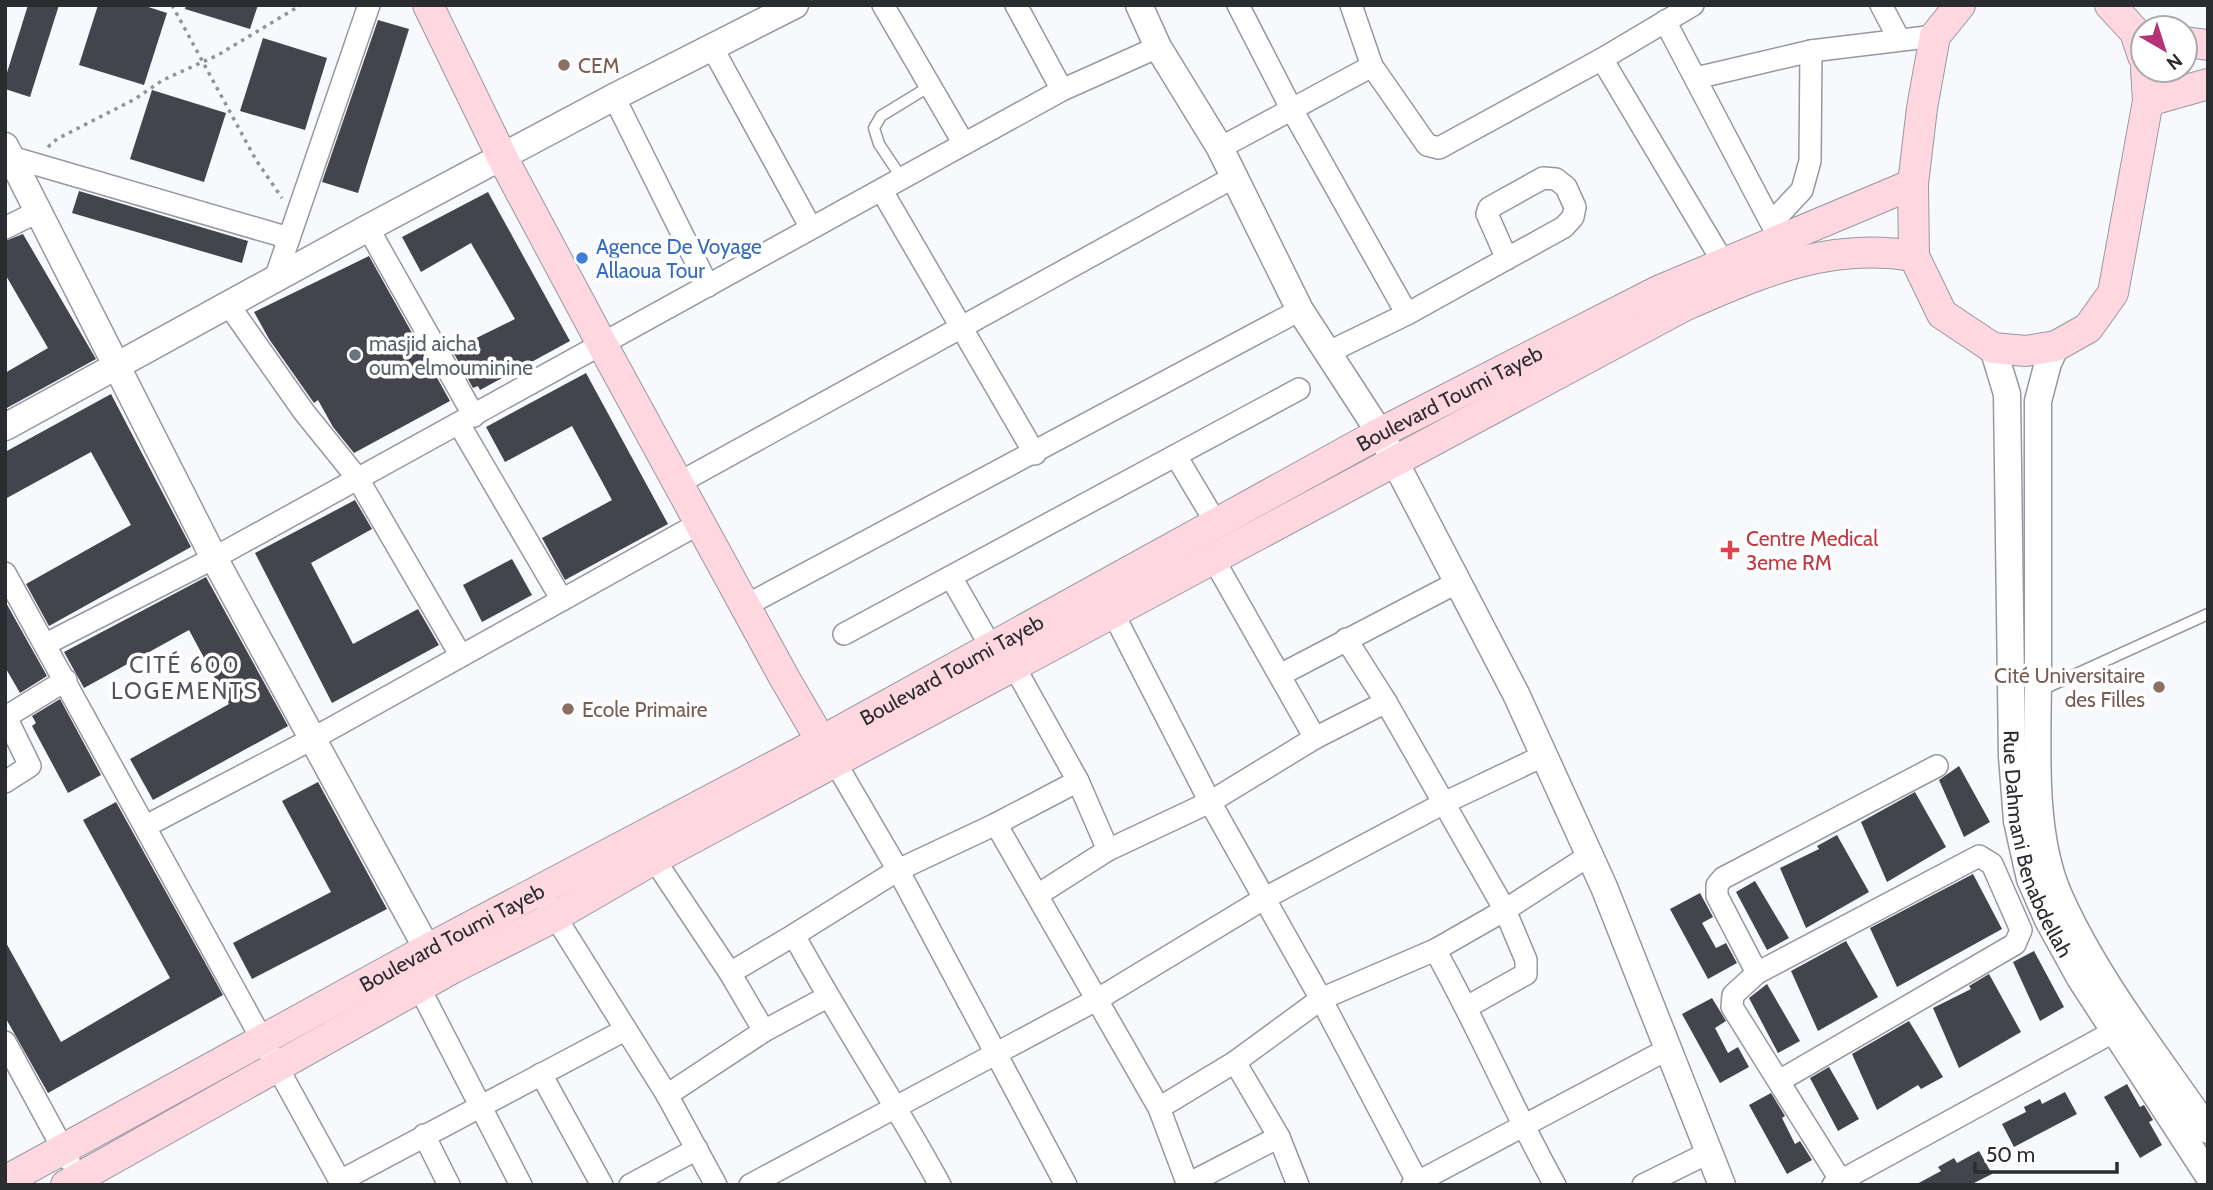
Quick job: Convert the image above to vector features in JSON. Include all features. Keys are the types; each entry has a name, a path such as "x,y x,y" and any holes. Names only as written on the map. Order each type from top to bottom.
{"main road":[{"path":"428,5 502,158 677,484 827,752"},
{"path":"1960,5 1935,36 1922,108 1913,184 1914,256 1942,314 1993,348 2026,351 2056,346 2088,328 2113,293 2148,101 2147,84"},
{"path":"2110,5 2129,28"},
{"path":"2148,101 2208,84"},
{"name":"Boulevard Toumi Tayeb","path":"72,1181 278,1066 429,970 540,890 827,752 1002,657 1216,523 1380,433 1658,291 1723,262 1775,230 1913,184"},
{"name":"Boulevard Toumi Tayeb","path":"1002,657 1114,613 1684,306 1770,269 1821,256 1863,250 1914,256"},
{"name":"Boulevard Toumi Tayeb","path":"5,1181 264,1038 554,917 827,752"}],"street":[{"path":"275,279 369,5"},
{"path":"5,427 368,228 614,97 795,5"},
{"path":"883,5 964,144"},
{"path":"1016,5 1062,90"},
{"path":"1139,5 1158,47 1220,148 1300,310 1395,460 1456,583 1516,694 1590,855 1670,1048 1722,1185"},
{"path":"1238,5 1291,108 1407,314"},
{"path":"1351,5 1351,14 1372,66 1427,145 1439,148 1602,60 1693,5"},
{"path":"1881,5 1899,39"},
{"path":"1665,21 1775,230 1802,190 1810,161 1811,51"},
{"path":"1696,78 1811,51 1935,36"},
{"path":"46,644 358,480 1062,90 1158,47"},
{"path":"713,49 811,228"},
{"path":"1602,60 1723,262"},
{"path":"1220,148 1372,66"},
{"path":"614,97 708,286"},
{"path":"11,152 293,228"},
{"path":"11,152 37,212 116,367 214,558 314,738 429,970 479,1105 520,1185"},
{"path":"677,484 1234,177"},
{"path":"882,191 1035,454"},
{"path":"5,228 37,212"},
{"path":"368,228 562,600"},
{"path":"1329,352 1407,314 1507,259"},
{"path":"228,304 304,412 358,480 461,656"},
{"path":"745,606 1035,454 1300,310"},
{"name":"Rue Dahmani Benabdellah","path":"2056,346 2048,363 2038,401 2036,773 2044,838 2057,891 2139,1031 2208,1130"},
{"name":"Rue Dahmani Benabdellah","path":"1993,348 2007,394 2012,756 2017,821 2031,879 2048,920 2113,1032 2208,1177"},
{"path":"844,634 1299,389"},
{"path":"1176,456 1216,523"},
{"path":"146,826 314,738 700,523"},
{"path":"1214,560 1315,738"},
{"path":"5,573 264,1038 341,1183 479,1105 625,1030"},
{"path":"951,577 1078,781 1108,850"},
{"path":"1280,675 1456,583"},
{"path":"1114,613 1210,802 1321,999 1416,1184 1521,1124 1670,1048"},
{"path":"1346,639 1386,702 1505,910 1526,960 1527,974 1467,1007"},
{"path":"5,782 30,766 8,722 9,715 66,680"},
{"path":"1039,894 1108,850 1210,802 1315,738 1386,702"},
{"path":"827,752 898,870 1066,1185"},
{"path":"750,1185 896,1104 995,1055 1098,999 1265,898 1444,803 1545,755"},
{"path":"1757,973 1717,896 1717,885 1723,878 1937,766"},
{"path":"730,973 898,870 996,824 1078,781"},
{"path":"996,824 1039,894 1159,1108 1187,1185 1279,1137"},
{"path":"1159,1108 1236,1062 1321,999 1435,950 1505,910 1590,855"},
{"path":"1779,1081 2015,944 2021,930 1992,863 1979,856 1757,973 1733,996 1732,1007 1779,1081 1837,1183 2113,1032"},
{"path":"654,859 730,973 764,1031"},
{"path":"540,890 554,917 667,1095 716,1185"},
{"path":"794,935 827,997 896,1104 940,1185"},
{"path":"1435,950 1467,1007 1521,1124 1555,1185"},
{"path":"667,1095 764,1031 827,997"},
{"path":"5,1042 64,1149 72,1181"},
{"path":"1236,1062 1279,1137 1298,1185"},
{"path":"541,1074 602,1185"},
{"path":"424,1135 449,1185"},
{"path":"629,1185 697,1149"},
{"path":"1643,1185 1710,1152"},
{"path":"2198,1185 2208,1177"}],"lane":[{"path":"901,177 879,144 874,128 881,116 930,86"},
{"path":"2038,692 2208,614"}],"path":[{"path":"172,5 293,228"},
{"path":"11,152 57,139 135,99 163,80 204,62 301,5"}],"building":[{"path":"28,5 59,5 30,97 5,89 5,79"},
{"path":"98,5 142,5 167,13 144,85 79,65"},
{"path":"186,5 258,5 250,29 185,9"},
{"path":"378,20 409,29 358,193 322,182"},
{"path":"263,38 327,58 305,130 240,111"},
{"path":"152,90 226,113 204,182 130,159"},
{"path":"79,191 248,241 242,263 72,213"},
{"path":"488,192 570,341 480,390 478,386 473,388 452,350 515,319 471,243 421,272 402,237"},
{"path":"23,234 96,359 5,409 5,373 48,348 5,274 5,241"},
{"name":"masjid aicha oum elmouminine","path":"369,256 450,401 354,453 333,427 318,400 314,403 269,339 254,312"},
{"path":"586,373 668,524 565,580 542,538 612,500 572,426 505,462 486,427"},
{"path":"111,394 191,547 49,626 26,584 131,525 91,452 5,499 5,452"},
{"path":"355,500 372,529 311,563 353,644 418,609 439,645 332,703 255,553"},
{"path":"512,559 532,595 482,622 463,585"},
{"path":"206,577 288,726 153,800 130,759 229,704 189,630 84,688 64,652"},
{"path":"5,601 47,676 20,693 5,667"},
{"path":"60,699 101,775 68,793 32,726 36,723 32,716"},
{"path":"1959,766 1990,822 1964,837 1939,780"},
{"path":"318,782 387,909 252,979 233,943 331,892 282,801"},
{"path":"1915,792 1946,847 1887,882 1861,822"},
{"path":"116,802 223,995 48,1093 5,1017 5,941 61,1042 170,978 83,820"},
{"path":"1837,835 1869,892 1806,928 1780,868 1819,849 1817,846"},
{"path":"1973,874 2002,929 1897,987 1870,928"},
{"path":"1755,881 1789,938 1767,950 1736,892"},
{"path":"1700,893 1713,917 1702,923 1716,948 1726,943 1737,963 1708,979 1670,909"},
{"path":"1846,941 1878,997 1818,1031 1791,971"},
{"path":"2034,951 2064,1007 2040,1021 2013,962"},
{"path":"1989,974 2021,1032 1959,1068 1933,1008 1971,989 1969,986"},
{"path":"1767,984 1800,1041 1778,1053 1749,998"},
{"path":"1712,998 1726,1021 1715,1028 1728,1053 1738,1047 1749,1067 1720,1083 1682,1014"},
{"path":"1909,1021 1943,1077 1921,1089 1918,1085 1877,1110 1852,1054"},
{"path":"1829,1067 1859,1119 1838,1131 1810,1078"},
{"path":"2127,1084 2140,1107 2144,1105 2153,1120 2149,1122 2162,1145 2140,1158 2104,1097"},
{"path":"2065,1092 2077,1114 2014,1147 2002,1124 2026,1112 2024,1107 2040,1099 2042,1104"},
{"path":"1771,1093 1785,1116 1782,1118 1795,1144 1800,1141 1812,1160 1787,1174 1749,1105"},
{"path":"1979,1151 1992,1174 1970,1185 1915,1185 1941,1171 1938,1167 1954,1158 1957,1163"}],"place":[{"name":"CEM","path":"564,65"},
{"name":"Agence De Voyage Allaoua Tour","path":"582,258"},
{"name":"masjid aicha oum elmouminine","path":"355,355"},
{"name":"Centre Medical 3eme RM","path":"1730,550"},
{"name":"Cité Universitaire des Filles","path":"2159,687"},
{"name":"Ecole Primaire","path":"568,709"}],"district":[{"name":"CITÉ 600 LOGEMENTS","path":"185,678"}]}
